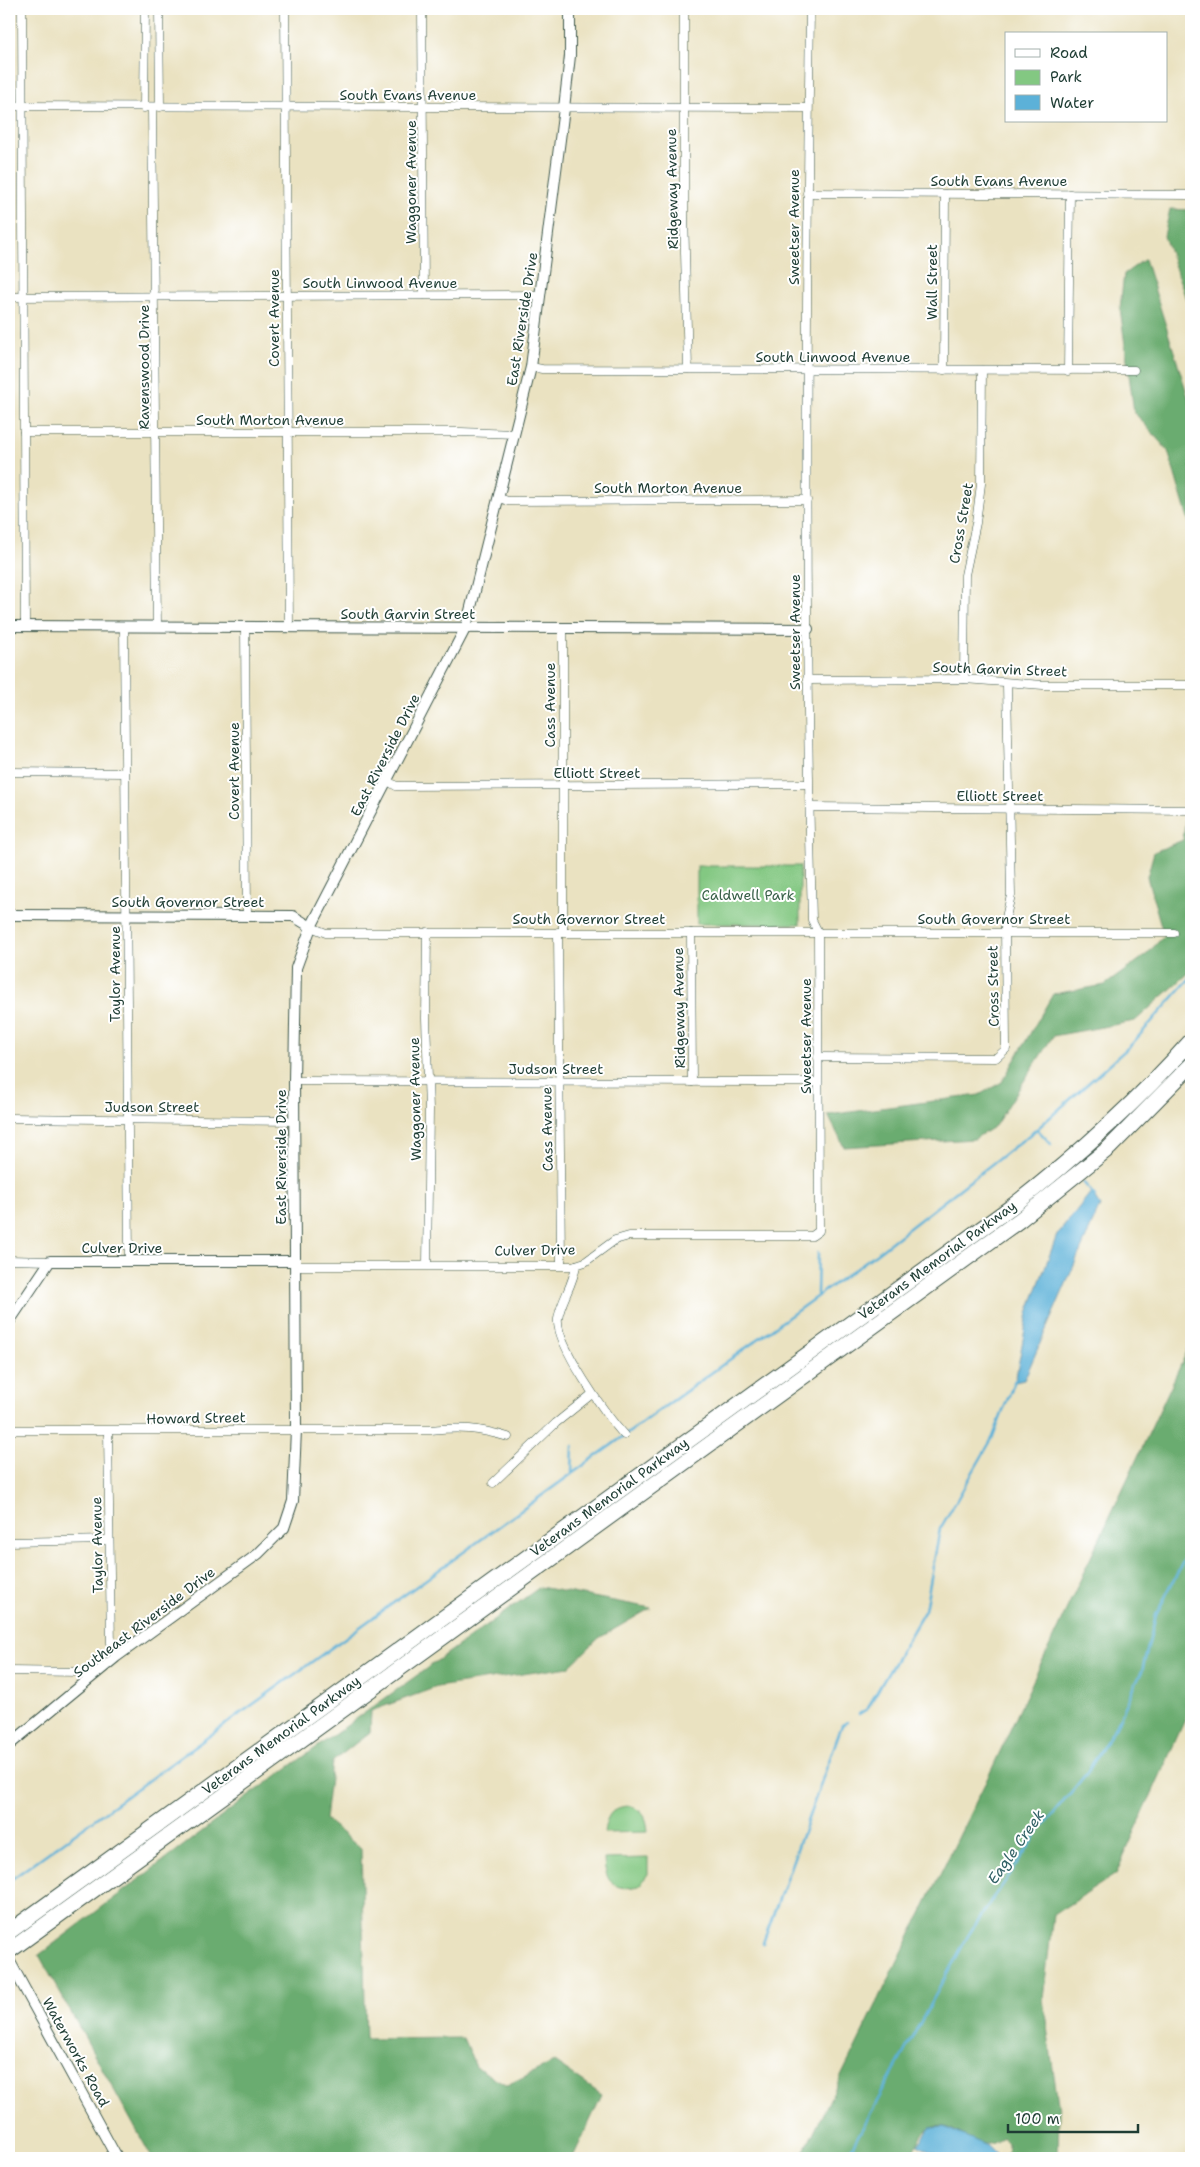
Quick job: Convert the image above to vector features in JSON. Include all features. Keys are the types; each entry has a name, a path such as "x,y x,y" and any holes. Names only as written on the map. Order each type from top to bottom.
{"highway":[{"name":"Veterans Memorial Parkway","path":"9,1932 1010,1208 1070,1161 1104,1131 1143,1093 1191,1041"},
{"name":"Veterans Memorial Parkway","path":"9,1952 1021,1219 1109,1148 1191,1065"}],"street":[{"path":"22,9 25,626"},
{"name":"Ravenswood Drive","path":"145,9 152,108 156,296 157,626"},
{"name":"Ravenswood Drive","path":"152,108 159,9"},
{"name":"Covert Avenue","path":"285,9 289,627"},
{"name":"Waggoner Avenue","path":"422,9 424,295"},
{"name":"East Riverside Drive","path":"289,1516 293,1501 296,1429 294,1081 296,968 311,927 466,627 531,367 570,56 570,9"},
{"name":"Ridgeway Avenue","path":"684,9 688,369"},
{"name":"Sweetser Avenue","path":"798,1235 816,1234 820,1224 818,932 812,920 807,680 807,108 810,9"},
{"name":"South Evans Avenue","path":"9,106 152,108 807,108"},
{"name":"South Evans Avenue","path":"807,193 1191,195"},
{"name":"Wall Street","path":"944,370 945,194"},
{"path":"1068,371 1070,194"},
{"name":"South Linwood Avenue","path":"9,297 541,295"},
{"name":"South Linwood Avenue","path":"531,367 542,369 1134,370"},
{"name":"Cross Street","path":"964,679 965,575 982,484 982,370"},
{"name":"South Morton Avenue","path":"24,432 461,432 515,434"},
{"name":"South Morton Avenue","path":"499,498 508,501 807,500"},
{"name":"South Garvin Street","path":"9,626 808,629"},
{"name":"Taylor Avenue","path":"124,626 129,1119 128,1261"},
{"name":"Covert Avenue","path":"245,627 247,916"},
{"name":"Cass Avenue","path":"561,1266 559,1082 563,628"},
{"name":"South Garvin Street","path":"807,680 964,679 1007,684 1191,685"},
{"name":"Cross Street","path":"818,1056 996,1058 1001,1056 1006,1047 1005,922 1011,895 1007,684"},
{"path":"9,772 124,773"},
{"name":"Elliott Street","path":"388,781 396,786 808,784"},
{"name":"Elliott Street","path":"810,807 1191,810"},
{"name":"South Governor Street","path":"9,915 293,916 311,927 326,932 1174,933"},
{"name":"Waggoner Avenue","path":"427,932 429,1166 427,1265"},
{"name":"Ridgeway Avenue","path":"690,933 692,1082"},
{"name":"Judson Street","path":"294,1081 818,1082"},
{"name":"Judson Street","path":"9,1118 294,1121"},
{"name":"Culver Drive","path":"9,1260 561,1266 585,1262 615,1240 629,1236 798,1235"},
{"path":"9,1322 50,1261"},
{"path":"576,1265 574,1281 561,1307 558,1321 561,1334 592,1394 608,1418 624,1435"},
{"path":"493,1483 556,1423 592,1394"},
{"name":"Howard Street","path":"9,1430 431,1430 462,1427 479,1428 508,1437"},
{"name":"Taylor Avenue","path":"108,1431 111,1648 116,1657"},
{"name":"Southeast Riverside Drive","path":"9,1745 116,1657 264,1549 277,1537 289,1516"},
{"path":"9,1542 109,1540"},
{"path":"9,1671 80,1672 90,1678"},
{"name":"Waterworks Road","path":"9,1960 117,2158"}],"green space":[{"path":"1170,209 1191,210 1191,313 1164,236"},
{"path":"1145,259 1191,406 1191,529 1168,451 1134,412 1120,308 1124,274"},
{"path":"1191,768 1191,971 1135,1021 1053,1036 995,1126 974,1139 844,1147 828,1115 979,1095 1002,1082 1053,994 1105,985 1146,955 1164,936 1147,877 1154,852 1183,840"},
{"name":"Caldwell Park","path":"697,866 800,866 800,924 697,924"},
{"path":"1191,1343 1191,1706 1116,1874 1053,1915 1043,1999 1059,2110 1058,2158 1007,2158 1008,2143 1003,2137 994,2143 985,2144 938,2126 926,2131 920,2138 910,2158 801,2158 989,1775"},
{"path":"540,1587 651,1608 599,1638 569,1667 437,1687 371,1711 370,1732 332,1762 325,1819 361,1849 366,2039 463,2038 476,2067 507,2085 554,2062 602,2095 574,2155 571,2158 152,2158 39,1955 246,1798"},
{"path":"624,1806 630,1806 642,1813 647,1823 648,1832 604,1833 606,1822 611,1813"},
{"path":"648,1858 648,1874 639,1886 623,1888 617,1886 612,1883 606,1874 604,1859"}],"water":[{"path":"1091,1192 1100,1206 1024,1380 1015,1382 1028,1313 1057,1235"},
{"path":"944,2127 988,2146 996,2154 995,2158 955,2158 936,2154 918,2145 930,2128"}],"waterway":[{"path":"9,1881 877,1253 1037,1129 1131,1045 1191,977"},
{"path":"1037,1129 1051,1144"},
{"path":"1083,1182 1095,1196 1094,1198"},
{"path":"817,1294 818,1253"},
{"path":"859,1714 867,1709 925,1610 940,1529 993,1437 1015,1380"},
{"path":"572,1472 573,1446"},
{"name":"Eagle Creek","path":"846,2158 969,1934 1041,1829 1086,1774 1116,1726 1142,1671 1156,1615 1191,1546"},
{"path":"763,1943 842,1725 847,1722"}]}
